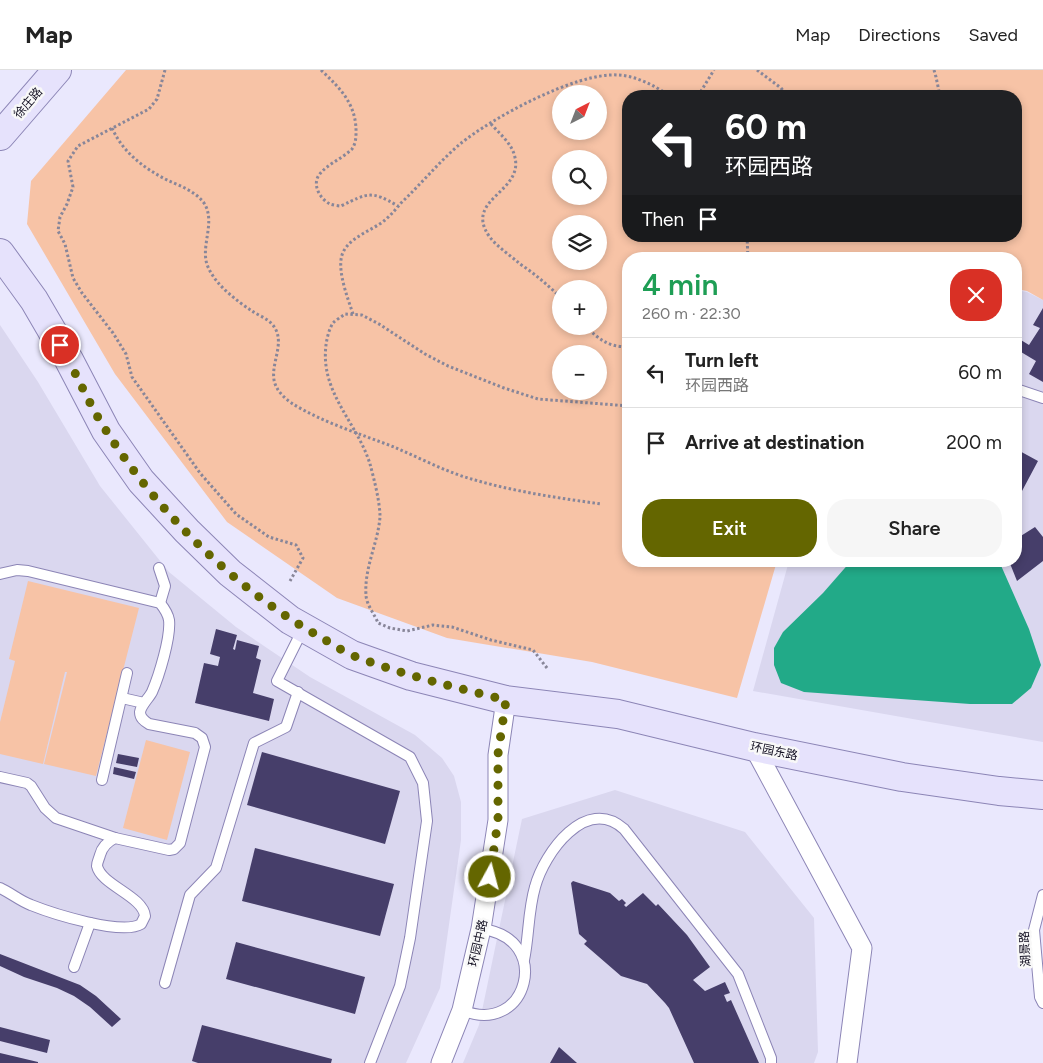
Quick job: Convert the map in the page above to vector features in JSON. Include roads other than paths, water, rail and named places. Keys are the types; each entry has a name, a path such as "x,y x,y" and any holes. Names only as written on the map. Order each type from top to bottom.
{"street":[{"name":"徐庄路","path":"0,136 57,70"},
{"name":"环园东路","path":"0,253 34,300 69,360 106,431 141,481 186,531 230,574 290,620 352,655 411,676 506,700 618,714 754,747 902,777 999,791 1043,795"},
{"name":"环园中路","path":"441,1063 462,1010 482,929 498,820 498,754 506,700"},
{"path":"754,747 862,948 847,1063"}],"lane":[{"path":"1022,392 1043,398"},
{"path":"159,568 165,586 160,603"},
{"path":"0,574 17,570 28,571 160,603 169,621 168,633 160,672 151,693 140,711 142,718 149,724 195,733 202,738 205,747 180,843 178,847 169,850 115,838 56,818 45,808 27,783 0,777"},
{"path":"304,628 277,681 410,757 423,783 427,821 410,938 400,986 370,1063"},
{"path":"102,780 127,673"},
{"path":"166,983 190,895 216,868 254,743 286,727 298,692"},
{"path":"122,698 144,703"},
{"path":"524,960 534,888 546,860 564,837 582,823 596,818 612,820 624,829 738,974 771,1058 771,1063"},
{"path":"0,888 30,905 90,923 133,927 140,924 145,916 142,906 104,877 98,867 101,850 110,840 115,838"},
{"name":"湖景路","path":"1043,895 1034,930 1040,997 1043,1003"},
{"path":"74,967 90,923"},
{"path":"462,1010 471,1014 491,1015 509,1007 516,1000 525,982 524,960 512,941 503,934 482,929"}]}
